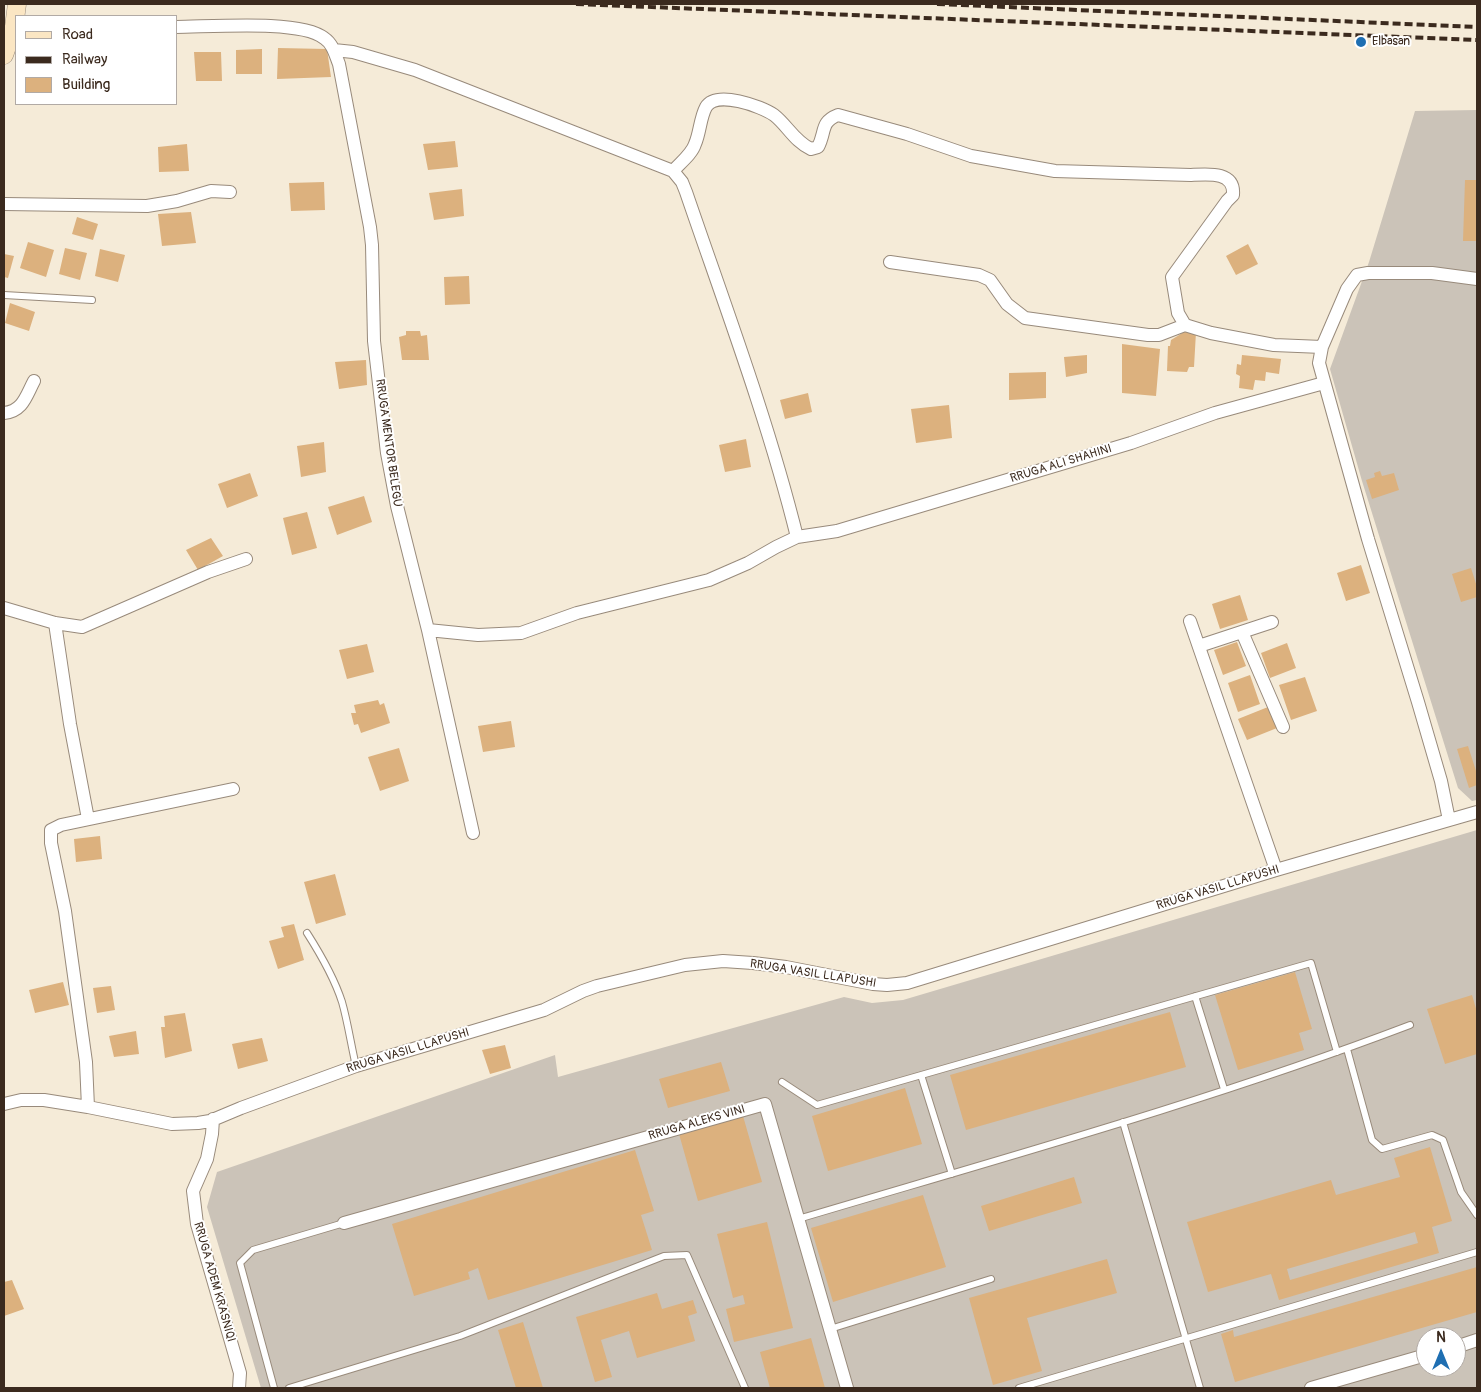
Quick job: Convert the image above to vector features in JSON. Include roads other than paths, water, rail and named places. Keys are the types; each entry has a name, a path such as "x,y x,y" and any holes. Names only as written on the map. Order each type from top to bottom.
{"street":[{"path":"4,55 13,15"},
{"path":"178,27 273,26 298,28 318,34 334,50 353,52 415,70 673,171 682,182 686,192 736,337 771,445 797,537"},
{"name":"RRUGA MENTOR BELEGU","path":"334,50 339,64 370,228 374,341 387,453 396,506 428,630 473,832"},
{"path":"673,171 695,146 706,108 713,101 724,99 741,102 773,115 800,142 811,149 818,147 825,123 830,118 838,115 907,134 971,156 1055,171 1181,175 1210,174 1219,176 1232,183 1233,195 1172,277 1178,313 1185,324 1211,333 1274,345 1322,347"},
{"path":"4,204 147,206 177,201 212,191 230,192"},
{"path":"890,262 979,275 990,280 1007,304 1025,318 1148,335 1159,335 1185,324"},
{"path":"1449,820 1438,772 1368,539 1319,363 1322,347 1346,289 1357,276 1368,273 1432,273 1477,279"},
{"path":"4,413 13,412 21,405 34,381"},
{"name":"RRUGA ALI SHAHINI","path":"428,630 478,635 521,633 577,613 708,580 748,563 797,537 825,533 855,525 1131,443 1215,414 1324,383"},
{"path":"4,608 55,622 82,627 200,576 246,559"},
{"path":"1190,621 1276,870"},
{"path":"55,622 70,724 88,819"},
{"path":"1199,646 1272,622"},
{"path":"1242,632 1283,727"},
{"path":"88,1107 86,1062 65,911 50,836 51,830 55,827 88,819 233,789"},
{"name":"RRUGA VASIL LLAPUSHI","path":"4,1104 33,1099 88,1107 172,1124 198,1124 356,1066 544,1010 597,986 701,962 723,961 786,967 873,984 907,983 1276,870 1477,812"},
{"name":"RRUGA ALEKS VINI","path":"344,1223 764,1104 847,1388"},
{"name":"RRUGA ADEM KRASNIQI","path":"213,1119 207,1159 193,1191 196,1224 240,1373 239,1388"},
{"path":"1311,1388 1416,1358"}],"lane":[{"path":"4,295 92,300"},
{"path":"307,933 325,961 342,1003 356,1066"},
{"path":"782,1082 817,1105 1311,963 1336,1052"},
{"path":"1194,996 1224,1089"},
{"path":"798,1220 1123,1122 1346,1049 1410,1025"},
{"path":"1346,1049 1372,1140 1382,1149 1432,1135 1443,1140 1461,1192 1477,1215"},
{"path":"921,1075 952,1174"},
{"path":"1123,1122 1200,1388"},
{"path":"274,1388 240,1263 253,1250 344,1223"},
{"path":"1019,1388 1477,1252"},
{"path":"289,1388 460,1336 664,1256 687,1255 745,1388"},
{"path":"830,1329 992,1279"}],"railway":[{"path":"576,4 1477,40"},
{"path":"937,4 1477,27"}],"place":[{"name":"Elbasan","path":"1361,42"}]}
